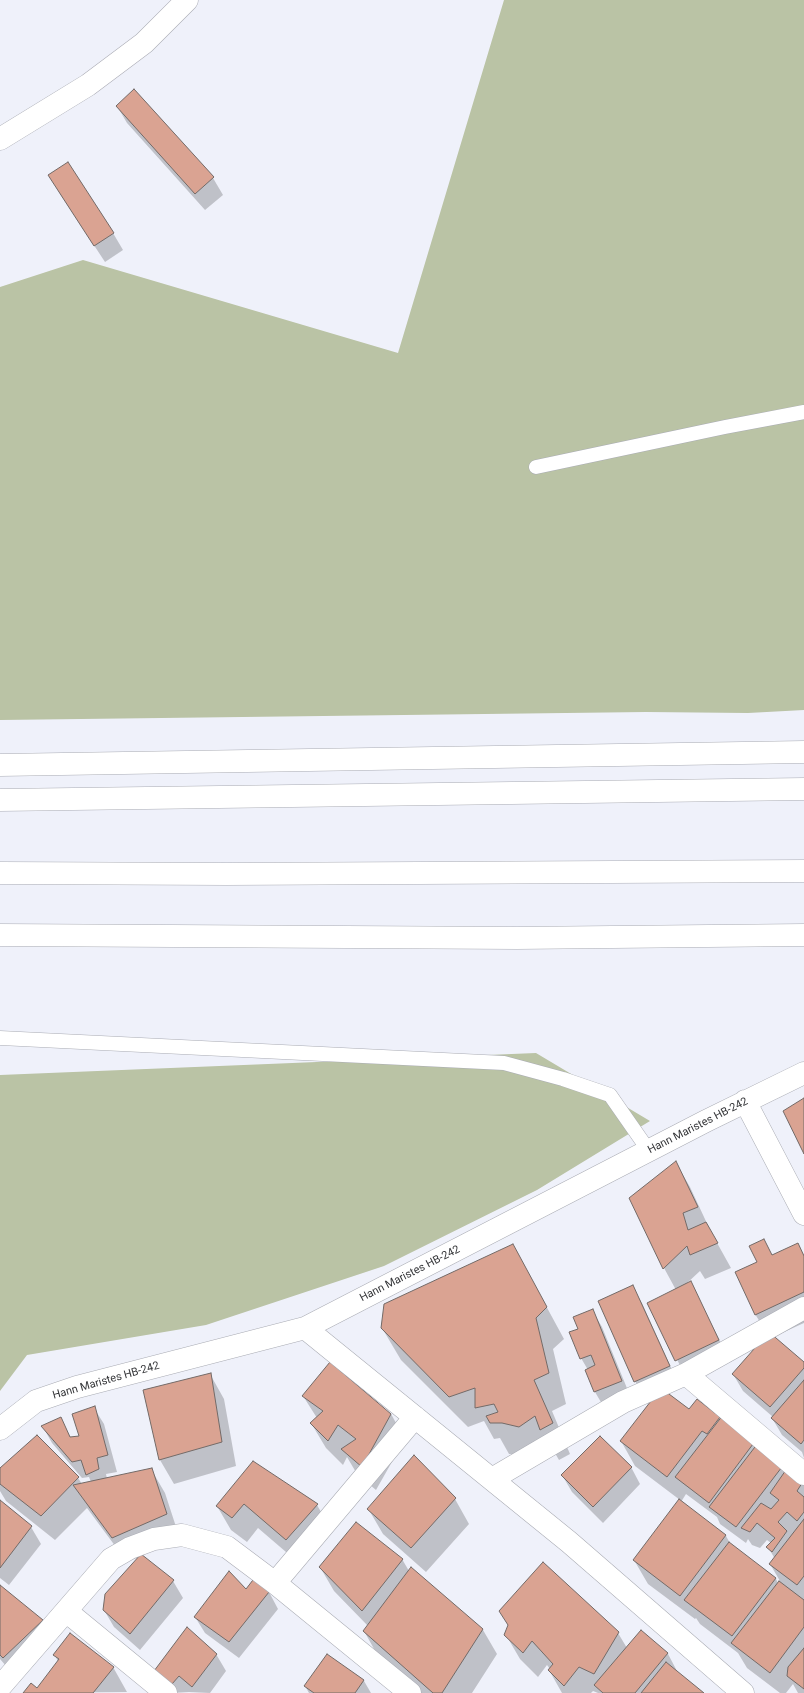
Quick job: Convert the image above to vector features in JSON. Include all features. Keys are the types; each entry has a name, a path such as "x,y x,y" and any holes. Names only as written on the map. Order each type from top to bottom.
{"main road":[{"path":"0,139 88,85 138,48 187,0"},
{"path":"0,765 804,752"},
{"path":"0,800 804,789"},
{"path":"0,873 227,874 804,871"},
{"path":"0,935 509,938 804,936"},
{"name":"Hann Maristes HB-242","path":"0,1428 36,1401 77,1387 305,1328 745,1101 804,1073"},
{"path":"745,1101 804,1214"},
{"path":"492,1480 623,1402 686,1374 804,1308"},
{"path":"305,1328 569,1542 743,1693"},
{"path":"686,1374 804,1474"},
{"path":"275,1583 415,1417"},
{"path":"0,1687 111,1559 130,1548 154,1539 182,1535 227,1547 275,1583 410,1693"},
{"path":"66,1611 166,1693"}],"lane":[{"path":"536,467 725,426 804,412"},
{"path":"0,1038 504,1063 563,1079 610,1095 649,1151"}],"green space":[{"path":"504,0 804,0 804,710 748,713 646,712 0,720 0,287 83,260 398,353"},
{"path":"536,1053 650,1121 537,1190 384,1266 206,1325 27,1355 0,1391 0,1075"}],"building":[{"path":"134,89 214,177 195,194 116,106"},
{"path":"68,162 114,233 94,246 48,175"},
{"path":"804,1098 804,1154 783,1111"},
{"path":"676,1161 698,1207 683,1213 688,1230 706,1222 718,1243 690,1255 687,1246 663,1269 629,1198"},
{"path":"764,1239 772,1255 798,1243 804,1256 804,1292 755,1315 735,1272 757,1262 749,1246"},
{"path":"513,1244 547,1307 536,1318 549,1373 534,1380 553,1423 540,1430 535,1416 519,1427 502,1423 490,1423 486,1416 498,1412 494,1404 475,1408 475,1388 449,1397 381,1328 384,1304"},
{"path":"691,1281 719,1340 675,1361 647,1303"},
{"path":"633,1285 670,1366 634,1382 598,1301"},
{"path":"593,1309 622,1381 594,1392 585,1370 595,1365 591,1355 580,1359 569,1332 578,1329 573,1317"},
{"path":"769,1332 804,1362 804,1368 770,1407 732,1374"},
{"path":"330,1362 391,1414 362,1467 341,1449 356,1439 338,1425 328,1441 310,1423 323,1411 302,1396"},
{"path":"211,1373 222,1442 159,1460 143,1390"},
{"path":"804,1380 804,1440 801,1444 771,1418"},
{"path":"661,1388 689,1409 697,1399 720,1417 707,1434 702,1431 667,1477 620,1441"},
{"path":"95,1406 108,1455 97,1458 99,1469 86,1475 81,1460 72,1462 41,1426 61,1417 70,1437 79,1436 72,1414"},
{"path":"723,1415 756,1440 709,1503 675,1477"},
{"path":"37,1435 79,1477 41,1516 0,1484 0,1468"},
{"path":"600,1436 632,1467 593,1507 561,1475"},
{"path":"758,1443 785,1463 736,1527 709,1507"},
{"path":"414,1455 456,1498 411,1548 367,1509"},
{"path":"253,1461 318,1504 286,1540 244,1504 232,1518 216,1506"},
{"path":"788,1467 804,1480 797,1491 804,1497 804,1512 797,1521 787,1512 778,1522 787,1531 772,1552 766,1547 775,1538 757,1523 750,1532 741,1528 761,1503 771,1509 779,1500 770,1493"},
{"path":"152,1468 167,1514 112,1538 73,1485"},
{"path":"679,1499 726,1535 680,1596 633,1560"},
{"path":"0,1500 32,1526 0,1568"},
{"path":"804,1519 804,1576 797,1585 769,1564"},
{"path":"356,1522 403,1559 362,1611 319,1567"},
{"path":"729,1542 776,1578 732,1636 684,1600"},
{"path":"141,1554 174,1580 130,1634 103,1610 105,1594"},
{"path":"543,1562 619,1632 594,1674 579,1667 564,1686 548,1670 553,1664 532,1641 523,1653 504,1635 508,1625 499,1611"},
{"path":"411,1567 483,1629 442,1693 433,1693 363,1631"},
{"path":"229,1571 246,1589 256,1576 269,1592 229,1642 194,1617"},
{"path":"779,1581 804,1600 804,1627 770,1673 731,1643"},
{"path":"0,1585 43,1620 3,1658 0,1655"},
{"path":"187,1627 217,1654 192,1687 179,1676 172,1684 154,1671"},
{"path":"641,1630 668,1653 635,1693 603,1693 594,1685"},
{"path":"70,1633 114,1667 93,1693 23,1693 31,1683 37,1688 59,1659 53,1655"},
{"path":"804,1648 804,1689 787,1676 788,1667"},
{"path":"327,1654 364,1680 355,1693 314,1693 304,1686"},
{"path":"666,1662 704,1693 641,1693"}]}
